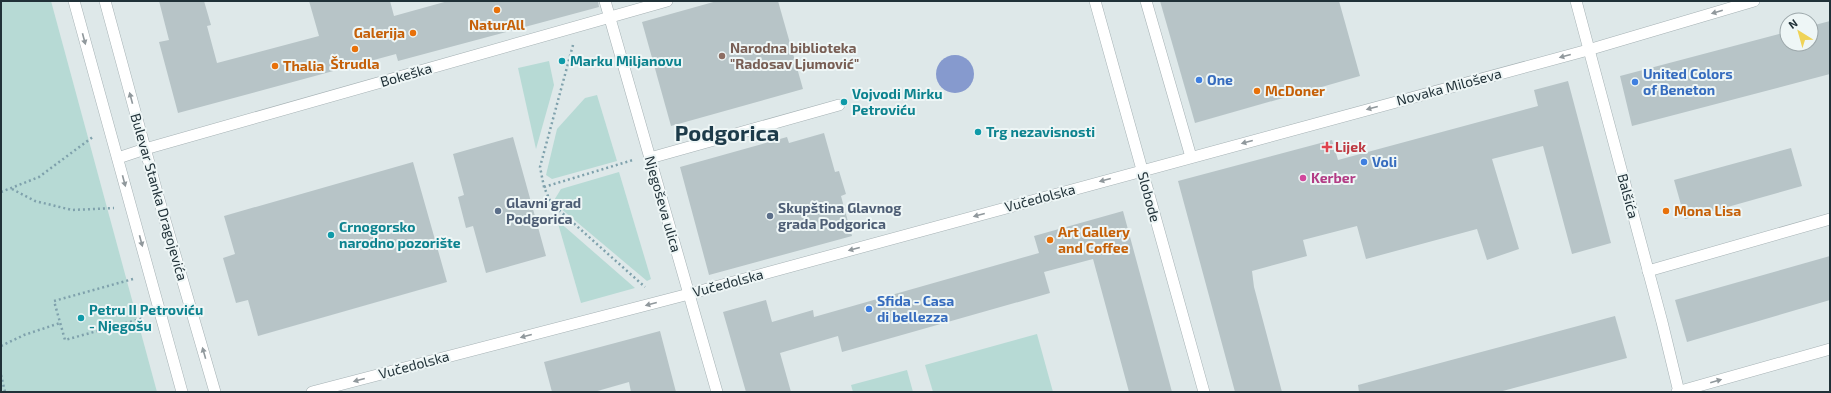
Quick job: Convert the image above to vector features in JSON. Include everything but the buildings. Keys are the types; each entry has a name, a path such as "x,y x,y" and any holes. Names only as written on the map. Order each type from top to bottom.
{"street":[{"name":"Bulevar Stanka Dragojevića","path":"74,1 182,392"},
{"name":"Bulevar Stanka Dragojevića","path":"105,1 145,149 215,392"},
{"name":"Njegoševa ulica","path":"605,1 717,392"},
{"name":"Bokeška","path":"118,158 145,149 667,1"},
{"name":"Slobode","path":"1095,1 1204,392"},
{"path":"1146,1 1191,157"},
{"name":"Balšića","path":"1576,1 1648,271 1678,392"},
{"name":"Novaka Miloševa","path":"1142,171 1588,50 1754,1"},
{"path":"649,157 839,105"},
{"name":"Vučedolska","path":"312,392 689,294 1142,171"},
{"path":"1648,271 1830,219"},
{"path":"1678,392 1830,349"}],"path":[{"path":"579,26 540,167 544,186 551,203 660,301"},
{"path":"1,192 39,177 92,136"},
{"path":"544,186 649,157"},
{"path":"11,188 35,201 72,210 113,208"},
{"path":"133,279 54,301 60,323 65,340 144,318"},
{"path":"1,346 24,335 60,323"},
{"path":"1,375 5,392"}],"green space":[{"path":"1,1 51,1 157,392 1,392"},
{"path":"549,61 554,85 536,149 518,68"},
{"path":"597,95 617,161 552,179 546,175 557,129 585,98"},
{"path":"619,172 651,279 647,281 553,202 561,189"},
{"path":"557,220 635,288 581,303"},
{"path":"1037,334 1053,392 933,392 925,365"},
{"path":"907,370 913,392 853,392 851,385"}],"water":[{"path":"951,55 959,55 966,58 971,63 974,74 971,85 966,90 959,93 951,93 944,90 939,85 936,78 936,70 939,63 944,58"}],"place":[{"name":"NaturAll","path":"497,10"},
{"name":"Galerija","path":"413,33"},
{"name":"Štrudla","path":"355,49"},
{"name":"Narodna biblioteka \"Radosav Ljumović\"","path":"722,56"},
{"name":"Marku Miljanovu","path":"562,61"},
{"name":"Thalia","path":"275,66"},
{"name":"One","path":"1199,80"},
{"name":"United Colors of Beneton","path":"1635,82"},
{"name":"McDoner","path":"1257,91"},
{"name":"Vojvodi Mirku Petroviću","path":"844,102"},
{"name":"Trg nezavisnosti","path":"978,132"},
{"name":"Lijek","path":"1327,147"},
{"name":"Voli","path":"1364,162"},
{"name":"Kerber","path":"1303,178"},
{"name":"Glavni grad Podgorica","path":"498,211"},
{"name":"Mona Lisa","path":"1666,211"},
{"name":"Skupština Glavnog grada Podgorica","path":"770,216"},
{"name":"Crnogorsko narodno pozorište","path":"331,235"},
{"name":"Art Gallery and Coffee","path":"1050,240"},
{"name":"Sfida - Casa di bellezza","path":"869,309"},
{"name":"Petru II Petroviću - Njegošu","path":"81,318"}],"district":[{"name":"Podgorica","path":"727,133"}]}
